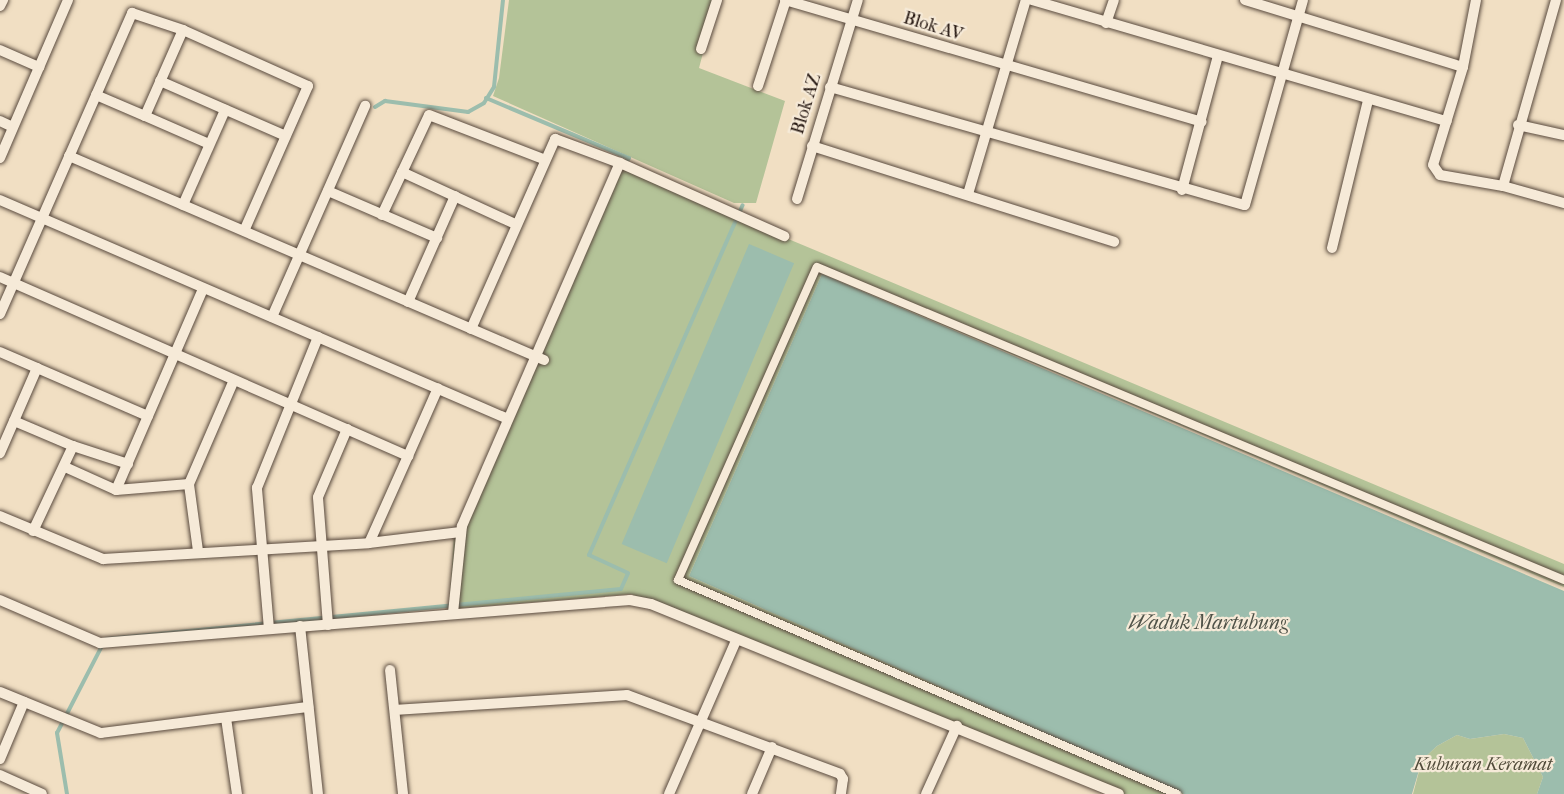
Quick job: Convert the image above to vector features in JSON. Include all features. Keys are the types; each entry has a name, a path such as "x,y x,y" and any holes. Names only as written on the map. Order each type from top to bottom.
{"street":[{"path":"0,6 3,0"},
{"path":"0,158 68,0"},
{"path":"701,49 717,0"},
{"path":"758,86 786,0"},
{"name":"Blok AV","path":"786,0 1202,122"},
{"name":"Blok AZ","path":"797,199 858,0"},
{"path":"968,194 1026,0"},
{"path":"1032,0 1282,76 1447,121"},
{"path":"1106,22 1114,0"},
{"path":"1245,0 1463,67"},
{"path":"830,87 1240,205 1248,202 1303,0"},
{"path":"1476,0 1463,67 1433,165 1436,172 1503,186 1564,203"},
{"path":"1503,186 1518,125 1558,2"},
{"path":"0,314 132,14 183,30 305,82 308,86 244,231"},
{"path":"145,116 183,30"},
{"path":"0,50 39,67"},
{"path":"1182,190 1218,56"},
{"path":"160,81 286,136"},
{"path":"96,95 209,144"},
{"path":"1332,248 1368,100"},
{"path":"272,317 365,106"},
{"path":"183,205 225,110"},
{"path":"382,214 429,115 543,159"},
{"path":"0,121 14,127"},
{"path":"1518,125 1564,135"},
{"path":"471,329 543,159 557,139 623,164 784,236"},
{"path":"812,146 1114,242"},
{"path":"69,156 539,358"},
{"path":"454,608 460,532 508,419 539,358 623,164"},
{"path":"402,172 515,224"},
{"path":"328,191 437,238"},
{"path":"408,302 455,196"},
{"path":"0,200 508,419"},
{"path":"1177,794 678,580 817,267 1564,580"},
{"path":"0,277 408,456"},
{"path":"116,490 173,353 203,289"},
{"path":"269,624 257,488 318,337"},
{"path":"0,352 148,416"},
{"path":"0,453 37,368"},
{"path":"198,552 189,484 234,380"},
{"path":"369,543 438,388"},
{"path":"14,421 73,446 128,464"},
{"path":"327,619 318,497 347,429"},
{"path":"33,531 73,446"},
{"path":"65,467 116,490 189,484"},
{"path":"0,516 96,558 322,543 369,543 460,532"},
{"path":"0,600 105,643 269,624 300,626 327,619 454,608 630,600 651,604 736,641 957,726 1119,794"},
{"path":"300,626 318,794"},
{"path":"669,794 736,641"},
{"path":"390,670 403,794"},
{"path":"0,692 101,733 308,707"},
{"path":"395,710 627,695 840,774 843,779 841,794"},
{"path":"0,759 24,702"},
{"path":"226,718 235,794"},
{"path":"926,794 957,726"},
{"path":"752,794 772,747"},
{"path":"0,775 42,794"}],"green space":[{"path":"509,0 717,0 699,68 785,101 756,203 734,203 493,96 499,78"},
{"path":"619,168 1564,564 1564,587 822,274 689,576 1186,794 1115,794 631,594 449,609 454,534"},
{"name":"Kuburan Keramat","path":"1504,734 1523,738 1543,777 1537,794 1413,794 1422,760 1437,746 1457,735 1470,739"}],"water":[{"path":"749,244 794,263 667,563 622,544"},
{"name":"Waduk Martubung","path":"822,274 1564,591 1564,794 1537,794 1543,777 1523,738 1504,734 1470,739 1457,735 1437,746 1422,760 1412,794 1184,794 689,576"}],"waterway":[{"path":"375,107 385,101 468,112 484,103 494,87 503,0"},
{"path":"486,98 629,158 625,164"},
{"path":"106,639 621,589 628,573 589,555 743,205"},
{"path":"67,794 57,733 102,646"}]}
